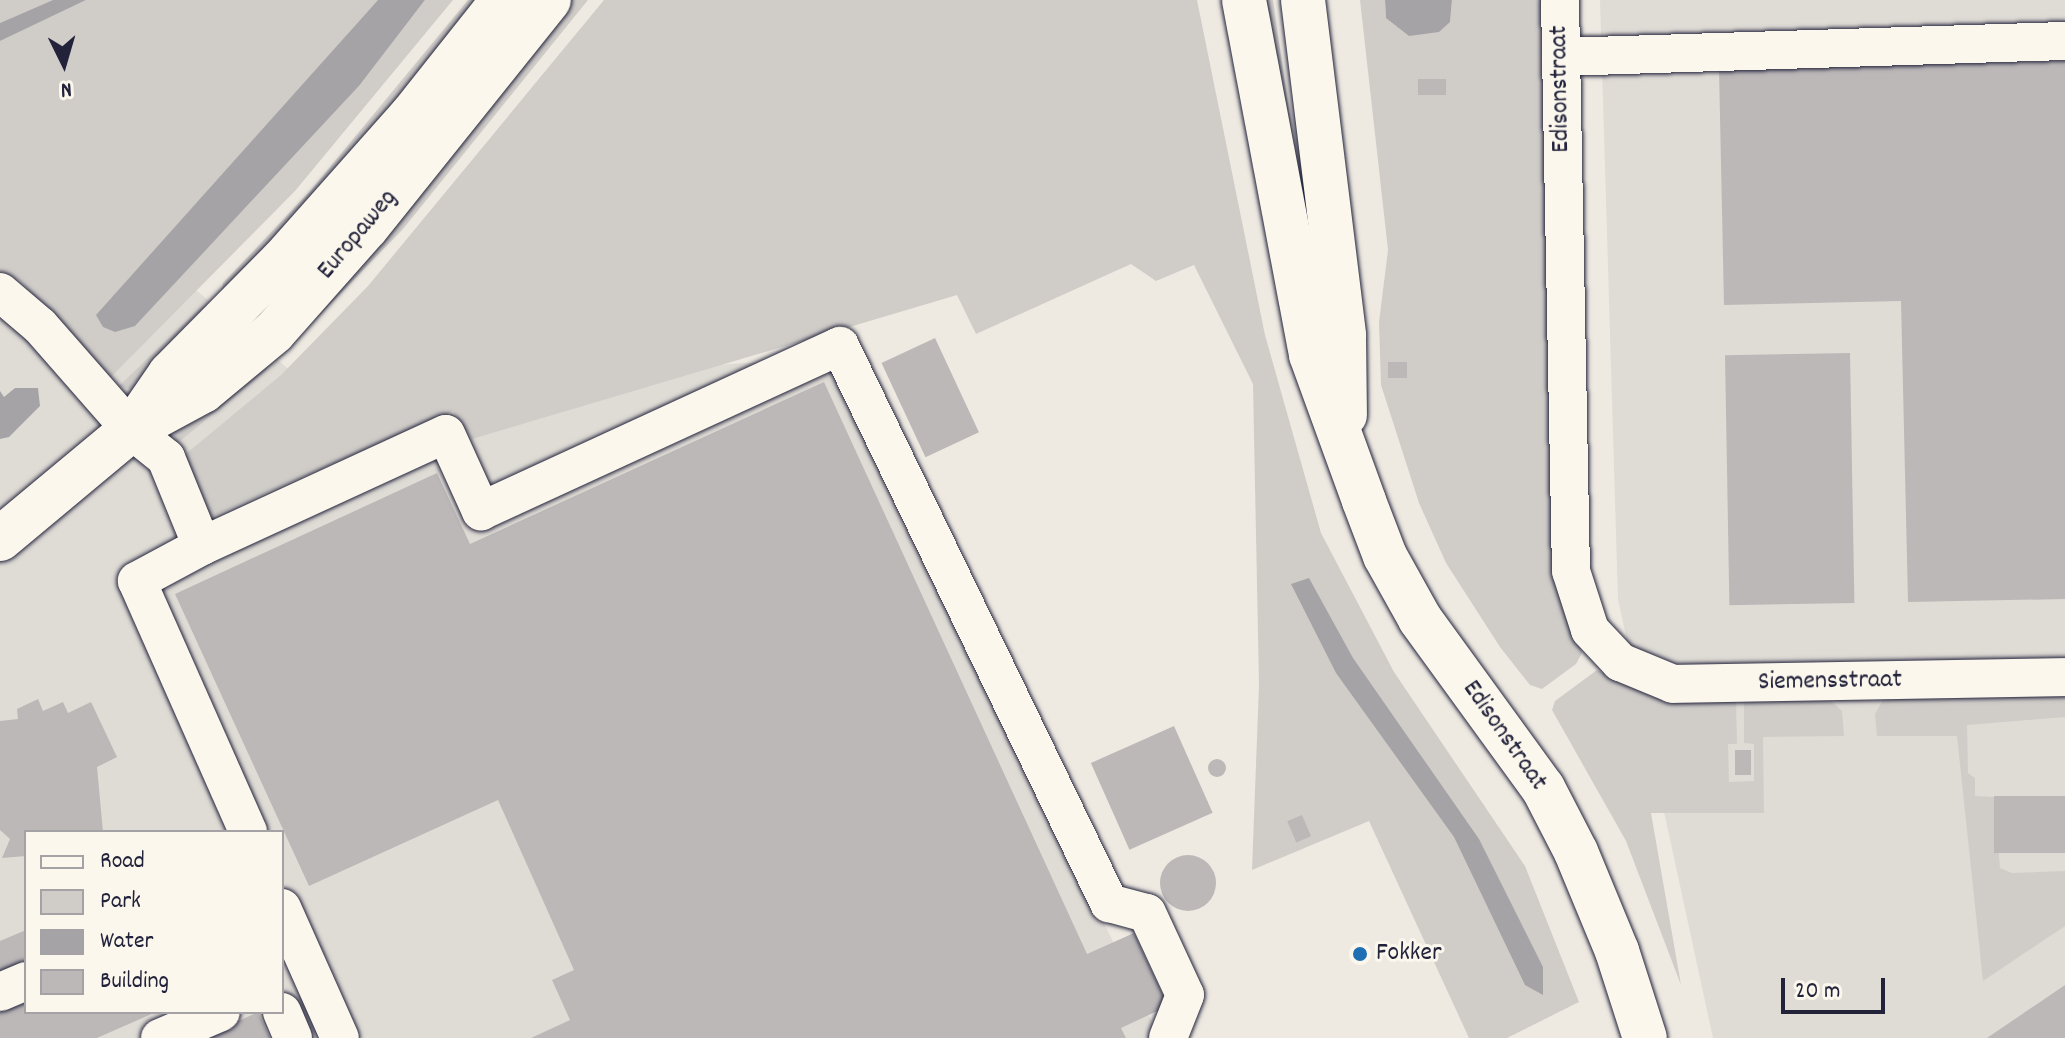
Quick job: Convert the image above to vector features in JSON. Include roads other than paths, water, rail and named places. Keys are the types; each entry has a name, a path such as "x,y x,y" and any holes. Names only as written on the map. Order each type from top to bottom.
{"main road":[{"name":"Europaweg","path":"131,430 170,374 337,200 503,0"},
{"name":"Europaweg","path":"0,539 131,430 203,391 274,332 367,227 549,0"},
{"name":"Edisonstraat","path":"1244,0 1311,355 1385,556 1420,619 1543,788 1576,852 1617,951 1645,1038"},
{"name":"Edisonstraat","path":"1303,0 1344,336 1345,443"}],"street":[{"name":"Edisonstraat","path":"1560,0 1571,571 1579,609 1605,650"},
{"path":"1561,57 2065,41"},
{"path":"0,292 40,326 131,430 166,458 202,546"},
{"path":"247,830 137,581 202,546 446,434 481,511 840,346 1109,903 1147,913 1185,995 1168,1038"},
{"name":"Siemensstraat","path":"1605,650 1654,680 1693,686 2065,677"},
{"path":"284,912 340,1038"},
{"path":"0,992 24,982"},
{"path":"160,1038 216,1014"},
{"path":"283,1014 293,1038"}],"water":[{"path":"53,0 86,0 0,41 0,23"},
{"path":"378,0 425,0 359,86 135,326 115,332 103,327 96,315"},
{"path":"1385,0 1452,0 1450,22 1439,32 1409,36 1386,18"},
{"path":"15,388 38,388 40,406 9,437 0,439 0,391 4,397"},
{"path":"1309,578 1353,658 1479,839 1543,967 1543,995 1525,985 1454,837 1336,673 1291,584"}],"place":[{"name":"Fokker","path":"1360,954"}]}
